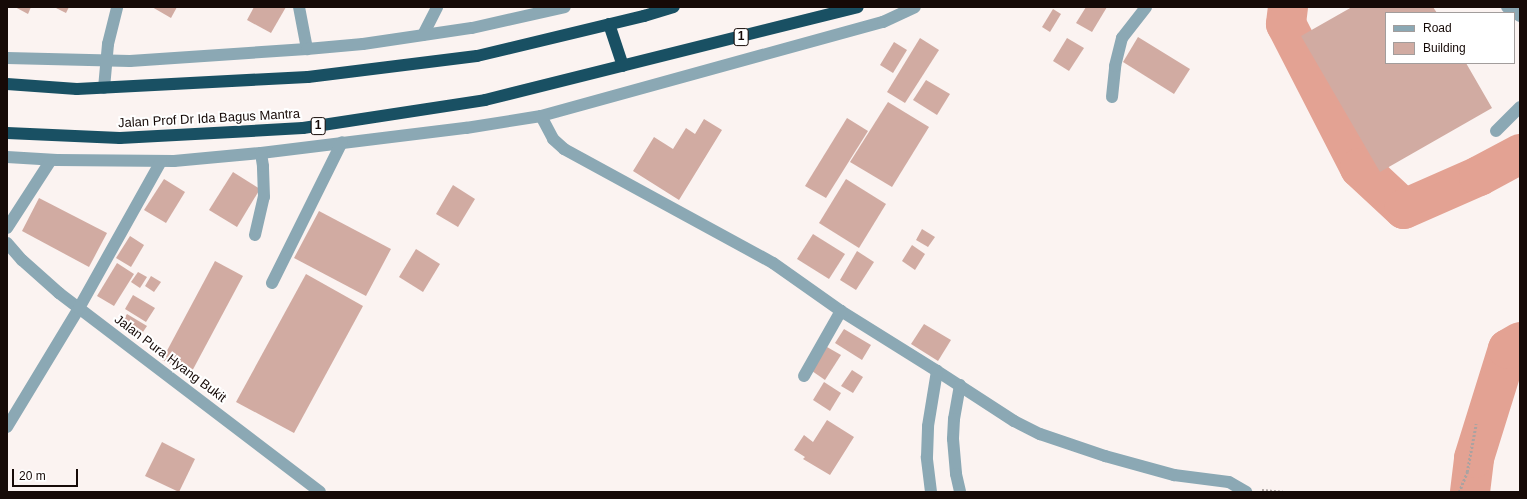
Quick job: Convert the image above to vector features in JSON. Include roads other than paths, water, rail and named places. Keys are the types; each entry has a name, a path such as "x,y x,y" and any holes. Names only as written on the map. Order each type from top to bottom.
{"highway":[{"path":"7,84 77,89 308,77 477,56 674,7"},
{"name":"1","path":"623,66 858,7"},
{"path":"609,24 623,66"},
{"name":"Jalan Prof Dr Ida Bagus Mantra","path":"7,133 120,138 303,128 485,100 623,66"}],"street":[{"path":"104,88 108,44 117,7"},
{"path":"299,7 307,49"},
{"path":"423,35 436,7"},
{"path":"7,58 138,60 307,49 472,28 565,7"},
{"path":"7,157 51,160 161,161 261,153 466,128 541,116 883,22 915,7"},
{"path":"1112,97 1115,66 1122,38 1146,7"},
{"path":"1496,131 1520,107"},
{"path":"541,116 553,139 564,149 760,256 841,311 960,385 1014,422 1040,434 1106,456 1174,475 1229,482 1246,492"},
{"path":"272,283 342,142"},
{"path":"255,235 264,197 261,153"},
{"path":"7,228 51,160"},
{"path":"7,427 79,308 161,161"},
{"name":"Jalan Pura Hyang Bukit","path":"7,243 48,284 320,492"},
{"path":"804,376 841,311"},
{"path":"931,492 927,457 928,426 937,371"},
{"path":"960,385 954,419 953,439 956,474 960,492"}],"waterway":[{"path":"1288,7 1286,24 1360,168 1404,209 1479,176 1520,154"},
{"path":"1470,492 1474,458 1508,349 1520,342"}]}
